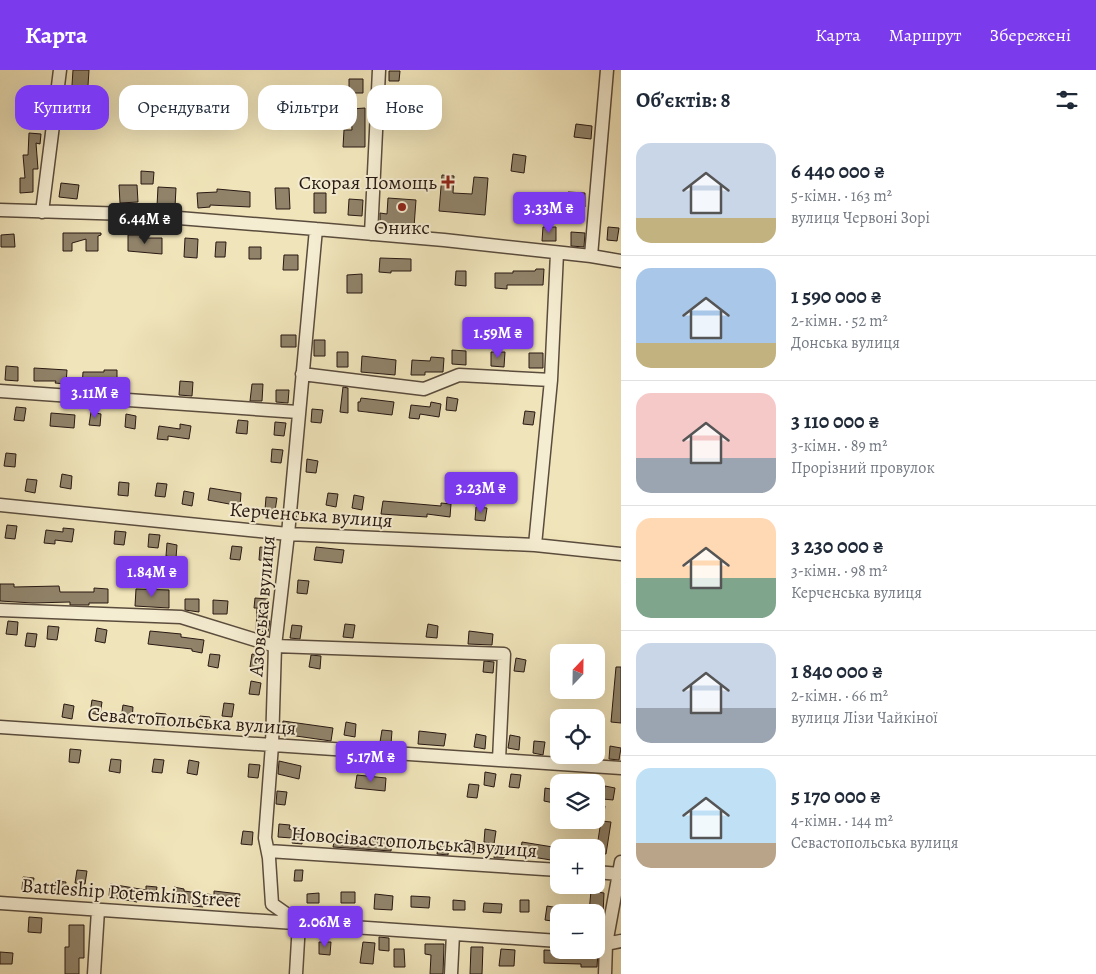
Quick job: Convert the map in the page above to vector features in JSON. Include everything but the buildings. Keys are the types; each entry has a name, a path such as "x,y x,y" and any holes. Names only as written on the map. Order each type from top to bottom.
{"street":[{"path":"42,212 60,70"},
{"path":"371,234 379,70"},
{"path":"591,256 607,70"},
{"path":"0,210 129,214 316,229 591,256 621,261"},
{"name":"Азовська вулиця","path":"299,923 272,904 268,851 265,838 272,745 275,646 288,534 316,229"},
{"path":"535,545 551,380 558,253"},
{"path":"302,374 424,389 459,375 551,380"},
{"path":"0,391 298,412"},
{"name":"Керченська вулиця","path":"0,505 288,534 535,545 621,554"},
{"path":"0,610 182,617 275,646 504,654 499,760"},
{"name":"Севастопольська вулиця","path":"0,726 621,768"},
{"name":"Новосівастопольська вулиця","path":"268,851 550,869"},
{"path":"605,870 620,868 605,928"},
{"name":"Battleship Potemkin Street","path":"0,903 550,940"},
{"path":"94,974 98,910"},
{"path":"296,974 299,923"},
{"path":"451,974 453,934"},
{"path":"605,943 621,941"},
{"path":"603,959 605,974"}],"place":[{"name":"Скорая Помощь","path":"448,182"},
{"name":"Оникс","path":"402,207"}]}
